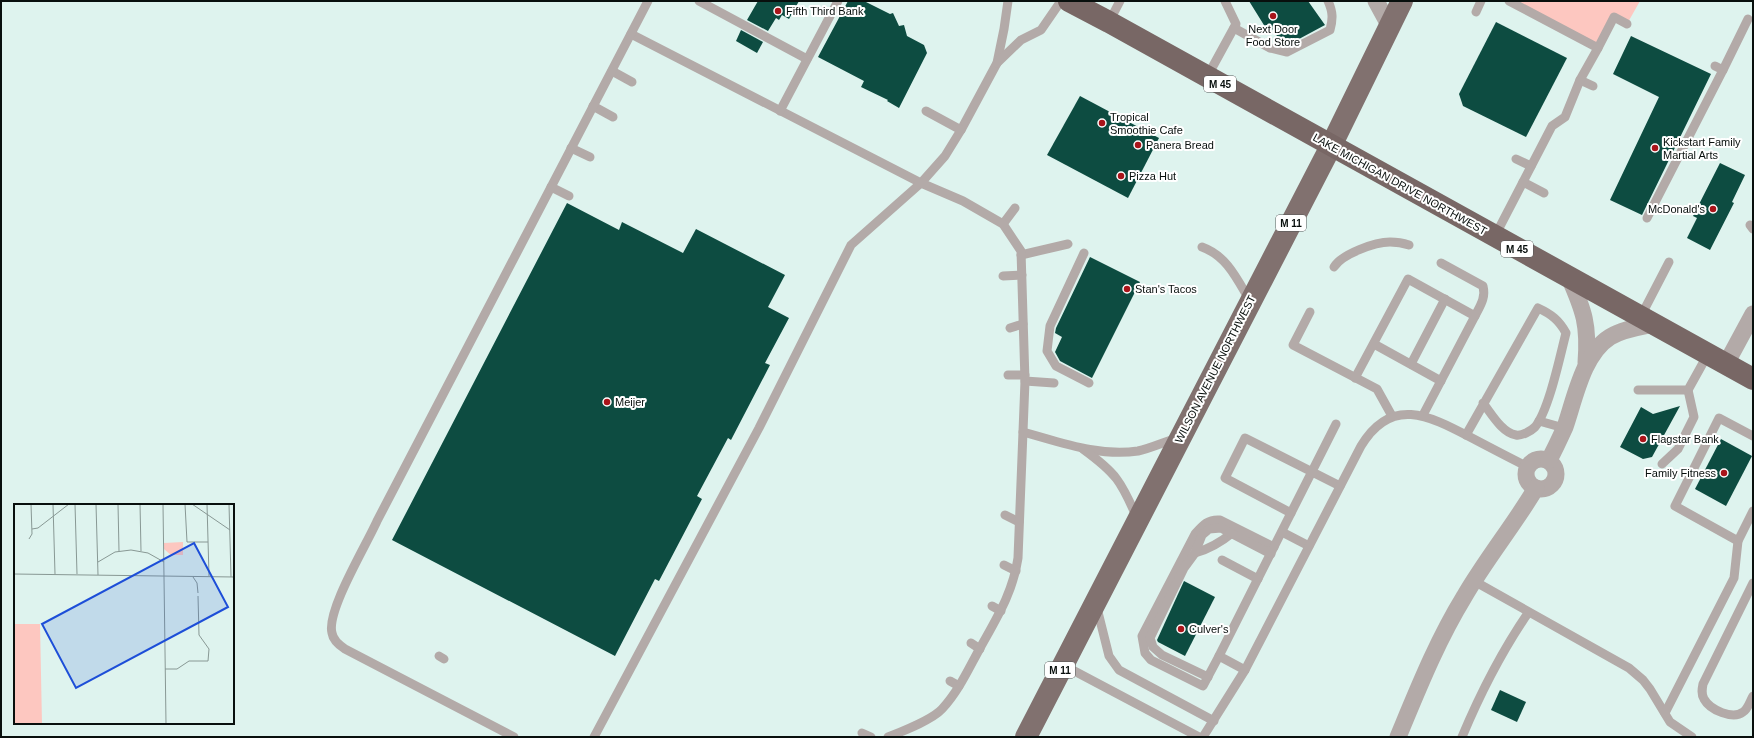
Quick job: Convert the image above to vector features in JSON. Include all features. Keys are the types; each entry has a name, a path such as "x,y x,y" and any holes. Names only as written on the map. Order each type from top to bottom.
{"highway":[{"name":"LAKE MICHIGAN DRIVE NORTHWEST","path":"1068,1 1207,76 1753,379"}],"main road":[{"name":"WILSON AVENUE NORTHWEST","path":"1026,737 1331,146 1390,25 1404,2"}],"street":[{"path":"1376,1 1390,25"},
{"path":"1569,277 1586,322 1588,344 1586,366"},
{"path":"1717,359 1753,314"},
{"path":"1549,460 1564,428 1586,366 1597,349 1612,336 1648,320"},
{"path":"1539,458 1549,460 1553,464 1557,473 1554,483 1546,488 1536,488 1528,481 1526,476 1528,467 1534,460 1539,458"},
{"path":"1398,737 1435,650 1474,581 1518,518 1536,488"}],"lane":[{"path":"514,737 338,645 334,639 331,628 334,612 340,596 648,1"},
{"path":"699,1 807,59"},
{"path":"780,111 806,71 807,59 838,1"},
{"path":"594,737 759,428 852,244 921,183 945,156 961,130 997,63 1008,1"},
{"path":"997,63 1021,40 1041,30 1061,1"},
{"path":"1109,22 1120,1"},
{"path":"1207,76 1236,24 1225,1"},
{"path":"1234,28 1270,48 1287,52 1330,30 1333,18 1332,9 1328,1"},
{"path":"1476,12 1481,1"},
{"path":"1509,1 1598,48"},
{"path":"1495,236 1552,126 1565,117 1580,80 1614,17 1627,24"},
{"path":"1647,218 1719,68 1747,18"},
{"path":"631,34 921,183 963,201 1004,224 1021,251 1025,378 1016,571 1010,592 1001,611 959,686 941,710 923,717 888,737"},
{"path":"612,70 632,82"},
{"path":"1580,80 1592,86"},
{"path":"593,106 612,117"},
{"path":"926,111 961,130"},
{"path":"571,148 590,157"},
{"path":"1516,159 1531,166"},
{"path":"1523,182 1544,193"},
{"path":"551,187 569,196"},
{"path":"1004,224 1015,208"},
{"path":"1334,267 1344,256 1376,244 1400,242 1409,245"},
{"path":"1021,256 1068,244"},
{"path":"1202,248 1216,253 1225,262 1250,301"},
{"path":"1084,254 1050,326 1047,351 1056,366 1089,383"},
{"path":"1648,320 1669,262"},
{"path":"1423,415 1483,301 1485,292 1483,286 1440,263"},
{"path":"1003,276 1022,275"},
{"path":"1355,378 1408,280 1475,316"},
{"path":"1411,364 1445,299"},
{"path":"1466,434 1483,403 1538,308 1551,314 1560,323 1566,333 1544,412 1539,421 1526,433 1516,435 1506,430 1483,403"},
{"path":"1310,312 1293,345 1377,389 1392,416"},
{"path":"1010,328 1023,324"},
{"path":"1374,344 1441,381"},
{"path":"1638,390 1688,390 1717,359"},
{"path":"1008,375 1054,383"},
{"path":"1662,464 1678,448 1694,417 1688,390"},
{"path":"1203,737 1245,670 1361,446 1371,431 1382,421 1392,416 1423,415 1466,434 1528,467"},
{"path":"1738,541 1675,506 1719,418 1753,436"},
{"path":"1539,421 1564,428"},
{"path":"1273,551 1220,520 1212,519 1204,523 1195,534 1142,636 1146,653 1151,660 1203,686 1273,551 1336,424"},
{"path":"1023,432 1082,449 1130,452 1146,449 1180,437"},
{"path":"1291,513 1225,478 1245,438 1340,486"},
{"path":"1082,449 1106,466 1117,478 1125,491 1138,520"},
{"path":"1665,713 1734,578 1738,541 1753,511"},
{"path":"1005,515 1019,522"},
{"path":"1208,677 1162,655 1153,647 1150,638 1184,568 1195,553 1202,535 1209,530 1221,528 1273,551"},
{"path":"1282,532 1310,546"},
{"path":"1195,553 1222,542 1232,533"},
{"path":"1222,560 1258,579"},
{"path":"1004,565 1016,571"},
{"path":"1474,581 1628,668 1643,680 1670,722 1692,737"},
{"path":"1753,583 1703,684 1702,693 1704,700 1711,706 1732,716 1742,714 1746,710 1753,696"},
{"path":"1095,604 1109,656 1119,670 1214,721"},
{"path":"992,606 1001,611"},
{"path":"1462,737 1485,687 1528,612"},
{"path":"971,643 980,649"},
{"path":"1219,656 1245,670"},
{"path":"1063,665 1199,737"},
{"path":"950,681 959,686"},
{"path":"862,733 871,737"}],"shaded area":[{"path":"1509,1 1640,1 1627,24 1615,17 1598,48"}],"building":[{"path":"758,1 799,1 789,19 782,15 779,20 776,18 768,31 747,20"},
{"path":"848,1 864,1 890,14 893,13 899,26 904,25 907,36 924,45 927,53 899,108 887,101 888,100 861,87 864,81 818,57"},
{"path":"1249,1 1308,1 1325,25 1286,46 1283,45 1271,27 1267,30"},
{"path":"1496,22 1567,58 1526,137 1463,106 1459,94"},
{"path":"741,30 763,42 757,53 736,41"},
{"name":"Kickstart Family Martial Arts","path":"1631,36 1711,74 1642,215 1610,200 1659,97 1613,74"},
{"path":"1080,96 1159,138 1128,198 1047,155"},
{"name":"McDonald's","path":"1720,163 1745,175 1732,202 1734,203 1710,250 1687,238 1697,218 1693,216"},
{"name":"Meijer","path":"567,203 619,230 622,222 683,253 696,229 785,275 768,307 789,318 765,363 770,365 731,440 728,438 697,496 702,499 659,581 655,579 615,656 392,540"},
{"path":"1090,257 1140,282 1092,378 1060,361 1055,352 1062,337 1055,333 1056,328"},
{"name":"Flagstar Bank","path":"1680,406 1652,457 1643,459 1620,447 1641,407 1653,414"},
{"name":"Family Fitness","path":"1721,439 1752,456 1726,506 1695,489"},
{"name":"Culver's","path":"1184,581 1215,597 1185,656 1158,642 1157,640"},
{"path":"1500,690 1526,702 1517,722 1491,710"}],"place":[{"name":"Fifth Third Bank","path":"778,11"},
{"name":"Next Door Food Store","path":"1273,16"},
{"name":"Tropical Smoothie Cafe","path":"1102,123"},
{"name":"Panera Bread","path":"1138,145"},
{"name":"Kickstart Family Martial Arts","path":"1655,148"},
{"name":"Pizza Hut","path":"1121,176"},
{"name":"McDonald's","path":"1713,209"},
{"name":"Stan's Tacos","path":"1127,289"},
{"name":"Meijer","path":"607,402"},
{"name":"Flagstar Bank","path":"1643,439"},
{"name":"Family Fitness","path":"1724,473"},
{"name":"Culver's","path":"1181,629"}]}
